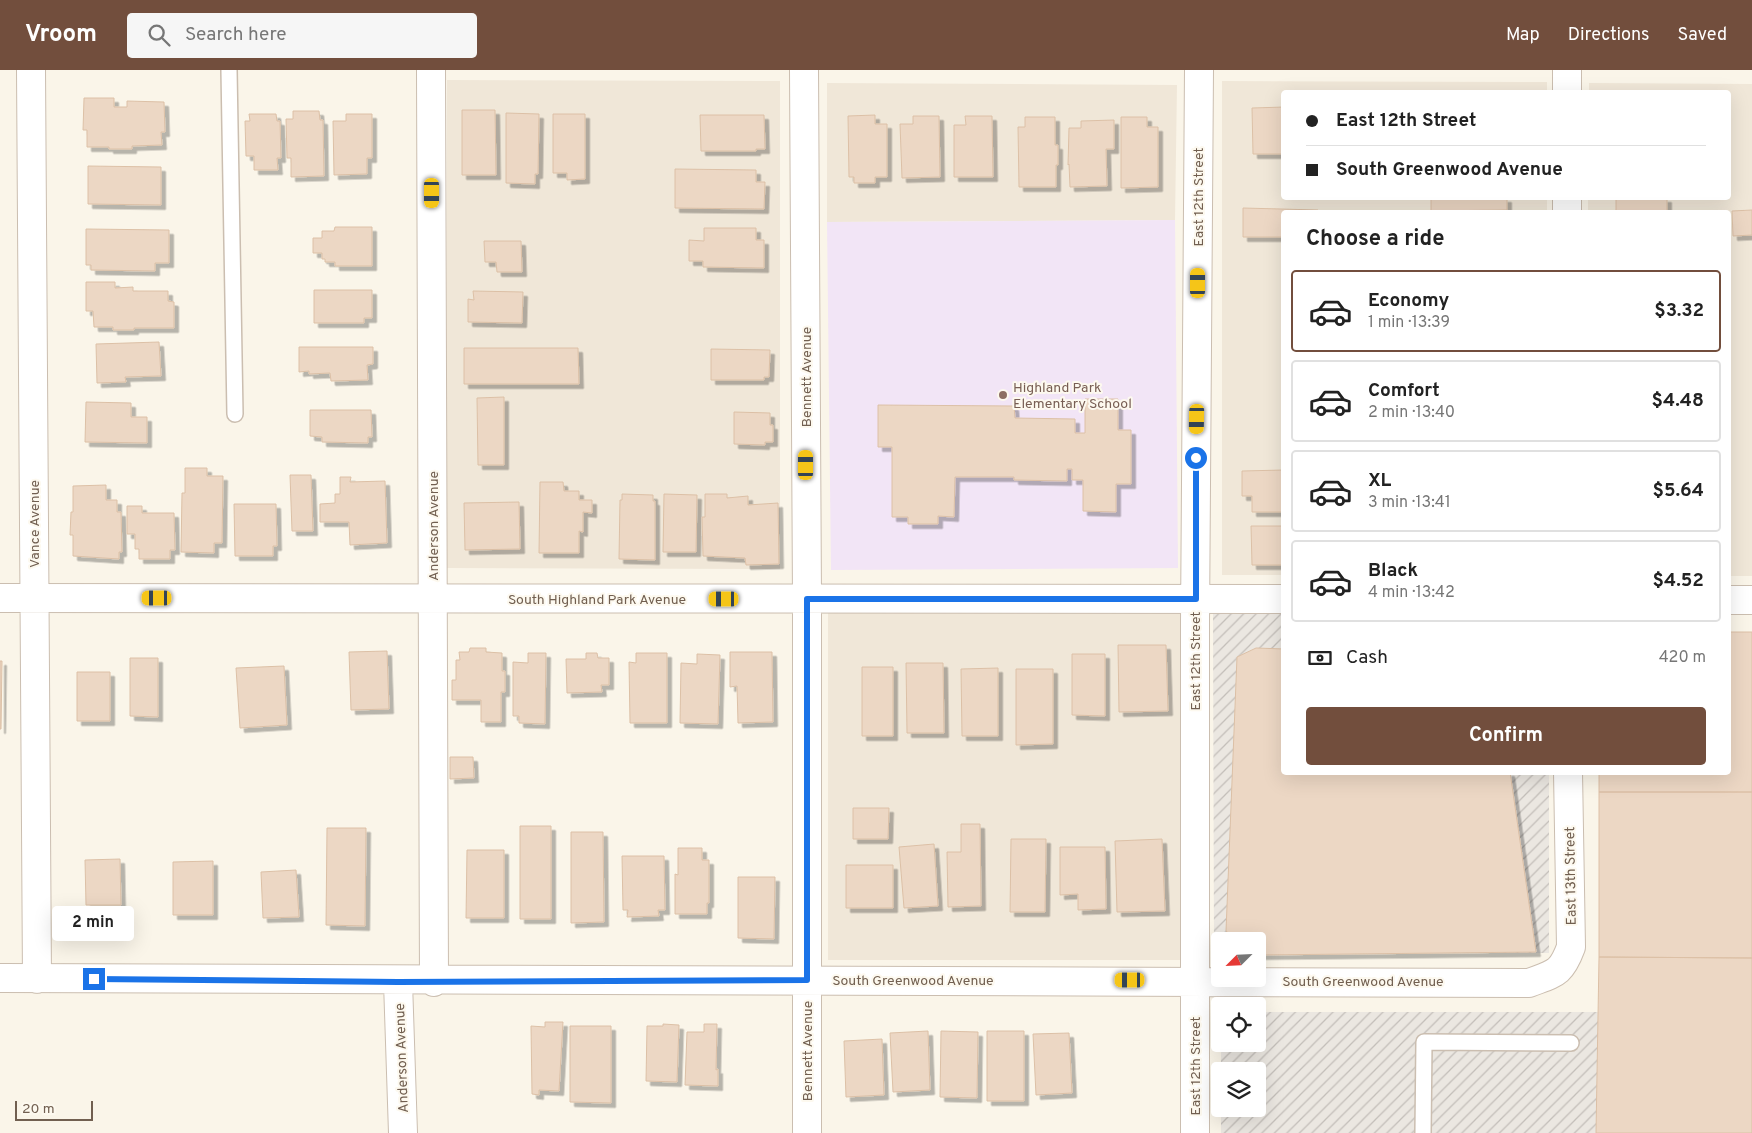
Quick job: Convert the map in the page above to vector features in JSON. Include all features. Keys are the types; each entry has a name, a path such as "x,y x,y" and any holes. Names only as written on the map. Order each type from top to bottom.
{"street":[{"name":"Vance Avenue","path":"31,70 37,979"},
{"name":"Anderson Avenue","path":"431,70 434,982"},
{"name":"Bennett Avenue","path":"804,70 807,599 807,1133"},
{"name":"East 12th Street","path":"1196,1133 1194,980 1199,70"},
{"path":"1567,70 1567,90"},
{"name":"South Highland Park Avenue","path":"0,598 1281,600"},
{"path":"1731,600 1752,600"},
{"name":"East 13th Street","path":"1553,973 1565,965 1571,947 1568,775"},
{"name":"South Greenwood Avenue","path":"0,978 398,982 807,980 1529,982 1553,973"},
{"name":"Anderson Avenue","path":"398,982 403,1133"}],"lane":[{"path":"229,70 235,414"},
{"path":"1423,1133 1424,1042 1571,1043"}],"shaded area":[{"path":"447,80 780,81 780,569 447,568"},
{"path":"1222,81 1547,82 1547,90 1281,90 1281,200 1547,200 1547,210 1281,210 1281,575 1222,575"},
{"path":"827,83 1177,85 1175,220 827,222"},
{"path":"1589,83 1752,84 1752,576 1731,576 1731,210 1588,210 1588,200 1731,200 1731,90 1589,90"},
{"name":"Highland Park Elementary School","path":"1175,220 1178,568 831,570 827,222"},
{"path":"828,607 1182,608 1183,960 828,960"},
{"path":"1213,610 1281,610 1281,775 1549,775 1549,953 1266,953 1266,932 1214,932"},
{"path":"1266,1012 1752,1012 1752,1133 1221,1133 1221,1117 1266,1117 1266,1062 1221,1062 1221,1052 1266,1052"}],"building":[{"path":"84,98 114,98 114,107 127,107 127,101 164,102 165,132 161,132 162,145 132,146 132,149 87,147 87,130 83,130"},
{"path":"1281,107 1281,154 1253,154 1252,108"},
{"path":"462,110 495,110 496,175 462,175"},
{"path":"293,111 319,111 320,120 323,120 324,176 291,177 291,158 287,158 286,119 293,119"},
{"path":"506,113 539,114 538,174 535,174 535,184 506,183"},
{"path":"249,114 276,114 277,121 280,121 281,158 277,158 278,170 254,170 254,156 246,156 245,121 250,121"},
{"path":"346,114 372,114 372,158 367,158 367,174 334,175 333,121 346,121"},
{"path":"553,114 585,114 585,179 567,180 567,173 553,173"},
{"path":"700,115 764,115 765,149 756,149 756,151 701,151"},
{"path":"875,115 875,124 887,124 887,177 875,177 875,183 854,183 854,177 849,177 848,116"},
{"path":"913,116 939,116 940,177 902,178 900,124 913,124"},
{"path":"965,116 992,116 993,177 954,177 954,125 966,125"},
{"path":"1025,117 1055,117 1055,145 1058,145 1056,187 1019,187 1018,127 1025,127"},
{"path":"1121,117 1147,117 1147,127 1158,127 1158,187 1121,188"},
{"path":"1114,120 1114,149 1106,149 1107,186 1070,187 1068,165 1069,128 1081,128 1081,121"},
{"path":"88,166 161,167 161,205 88,204"},
{"path":"675,169 756,170 756,182 765,182 764,209 675,208"},
{"path":"1431,200 1507,200 1507,210 1431,210"},
{"path":"1616,200 1667,200 1667,210 1616,210"},
{"path":"1243,208 1318,210 1281,210 1281,237 1243,237"},
{"path":"1752,210 1752,235 1733,236 1732,211"},
{"path":"335,227 372,227 372,266 335,266 335,262 325,262 325,259 322,259 322,253 313,253 313,238 322,238 322,231 334,231"},
{"path":"704,228 756,228 756,240 764,240 764,268 703,267 703,261 689,261 689,240 704,241"},
{"path":"86,229 169,230 169,263 155,263 155,271 91,270 91,265 86,265"},
{"path":"484,241 521,241 522,272 497,272 496,262 485,262"},
{"path":"86,282 115,282 115,288 133,287 133,291 168,291 168,301 174,302 174,328 113,330 113,327 94,327 93,311 86,311"},
{"path":"314,290 372,290 372,318 364,318 364,323 314,323"},
{"path":"473,291 523,292 522,323 468,322 468,299 474,300"},
{"path":"159,342 161,376 125,377 126,382 97,383 96,344"},
{"path":"299,347 373,347 373,364 367,365 368,380 331,381 330,373 309,374 309,371 299,372"},
{"path":"464,348 578,348 579,384 464,384"},
{"path":"711,349 770,350 769,377 764,377 764,380 711,380"},
{"path":"504,397 504,465 478,465 477,398"},
{"path":"1085,399 1118,399 1118,430 1131,430 1131,484 1116,484 1116,512 1083,511 1083,480 1072,480 1072,469 1067,469 1067,481 1014,480 1014,477 955,477 954,517 938,516 938,524 908,524 908,517 892,517 892,447 878,447 878,405 1014,406 1015,418 1075,419 1075,433 1085,433"},
{"path":"86,402 131,403 131,417 147,417 147,443 85,442"},
{"path":"310,410 371,410 372,437 368,437 368,443 322,442 322,437 310,436"},
{"path":"734,412 770,413 770,425 773,425 773,442 765,442 765,445 734,444"},
{"path":"185,468 207,468 207,476 223,476 222,543 214,543 214,553 181,552 182,493 185,493"},
{"path":"1281,470 1281,512 1252,512 1252,496 1242,496 1242,471"},
{"path":"290,475 311,475 313,531 292,531"},
{"path":"340,477 351,477 350,482 385,481 387,543 350,545 349,522 320,522 320,504 335,503 335,494 340,494"},
{"path":"540,482 563,482 564,491 579,491 579,500 592,500 592,513 583,512 583,532 579,531 579,553 539,553"},
{"path":"106,485 106,500 117,500 117,512 121,512 122,552 119,552 119,559 73,556 73,535 70,535 71,512 73,512 73,486"},
{"path":"622,494 653,495 653,501 655,501 655,560 619,559 620,500 622,500"},
{"path":"664,494 697,495 696,552 663,552"},
{"path":"705,494 727,494 727,498 748,496 748,505 778,503 779,564 746,565 745,558 703,556 702,517 705,517"},
{"path":"519,502 520,549 465,550 464,503"},
{"path":"234,504 276,504 277,546 273,546 273,556 235,556"},
{"path":"127,506 142,506 142,513 174,513 175,550 170,550 170,559 139,559 139,549 135,549 135,534 127,534"},
{"path":"1251,526 1281,526 1281,565 1252,565"},
{"path":"1731,632 1752,632 1752,792 1599,792 1599,775 1731,775"},
{"path":"1118,645 1166,645 1168,711 1119,712"},
{"path":"470,648 486,648 486,652 502,653 502,671 505,671 505,692 501,692 501,722 481,722 481,700 452,700 452,680 456,680 456,660 460,660 459,652 469,652"},
{"path":"1256,648 1281,649 1281,775 1510,775 1536,952 1266,955 1266,932 1226,931 1237,657"},
{"path":"387,651 389,709 351,710 349,652"},
{"path":"730,652 772,652 773,722 738,723 737,686 730,687"},
{"path":"528,653 546,653 545,724 519,723 519,716 513,716 513,662 528,663"},
{"path":"586,653 597,653 598,658 609,658 609,685 601,685 602,692 567,693 566,659 586,659"},
{"path":"636,653 667,653 667,723 630,723 629,662 636,663"},
{"path":"697,654 720,655 718,724 680,723 681,663 697,664"},
{"path":"1072,654 1105,654 1105,716 1072,715"},
{"path":"130,658 158,658 158,717 130,716"},
{"path":"0,661 2,661 1,729 0,729"},
{"path":"906,663 943,663 944,733 907,733"},
{"path":"284,666 287,725 240,728 236,668"},
{"path":"862,667 893,667 893,736 862,736"},
{"path":"998,668 998,736 962,736 961,669"},
{"path":"1016,669 1053,669 1053,744 1016,745"},
{"path":"77,672 110,672 110,721 77,721"},
{"path":"450,757 473,757 474,778 450,779"},
{"path":"1599,792 1752,792 1752,958 1599,957"},
{"path":"853,808 889,808 888,839 853,839"},
{"path":"961,824 980,824 981,906 948,907 947,852 961,852"},
{"path":"520,826 551,826 551,919 520,919"},
{"path":"327,828 366,828 365,926 326,925"},
{"path":"571,832 603,832 604,922 571,923"},
{"path":"1011,839 1046,839 1045,912 1010,912"},
{"path":"1162,839 1165,911 1117,912 1115,841"},
{"path":"934,844 938,906 904,908 899,847"},
{"path":"1060,847 1105,847 1106,909 1078,910 1078,894 1060,895"},
{"path":"678,848 702,848 702,860 709,860 709,903 707,903 707,914 675,914 675,874 678,875"},
{"path":"467,850 504,850 504,918 466,918"},
{"path":"622,856 664,856 665,910 658,910 659,916 627,917 628,910 623,910"},
{"path":"120,859 121,905 86,905 85,860"},
{"path":"213,861 213,915 173,915 173,862"},
{"path":"846,865 893,865 893,908 846,908"},
{"path":"296,870 299,917 263,918 261,872"},
{"path":"738,877 775,877 774,939 738,938"},
{"path":"1599,957 1752,958 1752,1133 1596,1133"},
{"path":"545,1022 563,1022 559,1091 539,1090 539,1095 532,1094 531,1026 545,1027"},
{"path":"663,1024 679,1025 677,1082 646,1081 647,1026 663,1026"},
{"path":"704,1024 717,1024 716,1070 718,1069 718,1086 685,1085 687,1032 704,1032"},
{"path":"570,1026 611,1026 611,1103 570,1102"},
{"path":"928,1031 930,1090 893,1092 890,1033"},
{"path":"941,1031 978,1032 977,1098 940,1097"},
{"path":"987,1031 1024,1031 1024,1101 987,1101"},
{"path":"1069,1033 1072,1093 1036,1095 1033,1034"},
{"path":"882,1039 884,1095 846,1097 844,1041"}],"place":[{"name":"Highland Park Elementary School","path":"1003,395"}],"route":[{"path":"94,979 398,982 807,980 807,599 1196,599 1196,458"}]}
